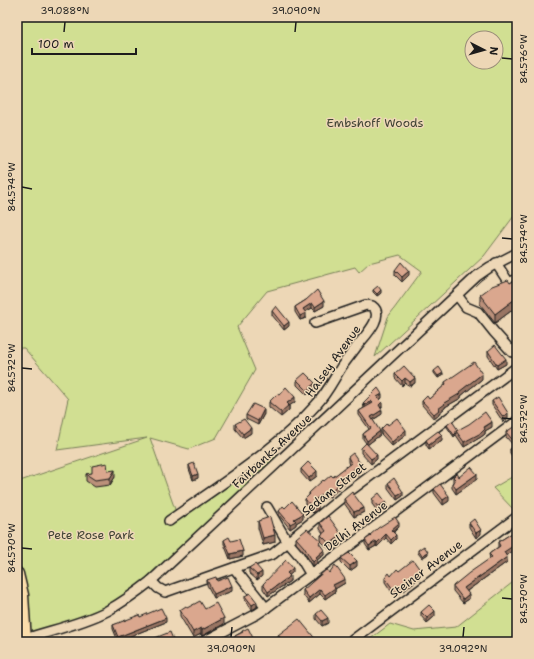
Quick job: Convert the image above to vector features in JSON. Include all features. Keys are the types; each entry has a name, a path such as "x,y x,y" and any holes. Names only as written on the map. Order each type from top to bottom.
{"main road":[{"path":"17,574 22,595 25,640"}],"street":[{"name":"Fairbanks Avenue","path":"25,640 79,622 106,611 126,600 151,581 477,276 496,263 517,253"},
{"path":"496,263 509,283 517,279"},
{"path":"457,295 466,307 478,312 512,352 517,347"},
{"name":"Halsey Avenue","path":"169,521 271,447 314,407 325,395 342,366 372,328 377,311 372,306 364,305 315,323"},
{"name":"Sedam Street","path":"151,581 165,592 269,556 346,494 517,367"},
{"name":"Delhi Avenue","path":"203,642 266,608 517,421"},
{"path":"271,447 281,459"},
{"path":"267,507 287,541 299,554 311,574"},
{"name":"Steiner Avenue","path":"350,642 517,517"},
{"path":"234,568 266,608"}],"green space":[{"name":"Embshoff Woods","path":"17,17 517,17 517,212 484,256 375,357 388,317 422,271 400,255 369,263 359,272 355,267 267,291 237,327 255,370 216,438 189,449 150,438 177,515 271,447 281,459 192,543 107,611 25,639 17,574 17,482 147,438 57,450 68,399 24,348 17,348"},
{"path":"517,474 517,508 514,510 493,488"},
{"path":"517,579 517,642 366,642 390,624 414,631 456,627"}],"building":[{"path":"401,262 409,271 402,277 395,270"},
{"path":"517,279 517,301 515,299 495,314 480,295 492,286 508,280 510,283"},
{"path":"378,286 381,290 377,294 373,290"},
{"path":"317,290 324,301 315,307 312,303 303,309 306,313 300,316 295,307"},
{"path":"276,306 289,322 284,326 272,311"},
{"path":"495,345 506,359 497,365 488,351"},
{"path":"474,362 482,374 459,392 461,393 444,403 445,404 434,414 422,401 427,396 429,399 446,384 445,382"},
{"path":"404,366 415,378 410,382 405,378 402,381 395,374"},
{"path":"439,367 443,373 438,376 434,371"},
{"path":"305,373 315,383 307,390 297,380"},
{"path":"286,387 295,397 287,403 289,405 281,412 269,402 277,394 279,395"},
{"path":"378,388 382,394 377,397 382,402 379,405 382,410 371,417 380,431 367,441 363,434 371,428 359,411 373,403 371,401 365,405 363,403"},
{"path":"498,397 508,413 503,417 492,401"},
{"path":"253,404 264,409 258,421 246,415"},
{"path":"485,412 492,422 484,427 485,429 481,433 464,442 456,431 469,424"},
{"path":"397,418 406,430 392,442 381,429 387,423 388,425"},
{"path":"244,419 251,428 243,434 235,424"},
{"path":"452,421 458,430 454,435 447,425"},
{"path":"515,426 517,429 517,459 510,449 516,444 506,432"},
{"path":"438,431 442,435 429,445 426,440"},
{"path":"366,443 377,455 371,459 361,448"},
{"path":"353,453 362,466 357,471 355,468 331,491 314,500 318,504 313,508 305,499 310,494 309,493 323,480 324,481 331,475 333,477 351,463 348,457"},
{"path":"308,462 317,471 309,478 301,469"},
{"path":"107,463 108,471 115,470 110,478 95,480 86,474 92,473 92,466"},
{"path":"194,463 198,474 193,476 189,465"},
{"path":"471,467 477,474 456,489 452,483 456,480 453,477 457,473 459,477"},
{"path":"394,478 403,492 397,495 388,483"},
{"path":"440,484 449,496 443,500 434,489"},
{"path":"352,492 364,508 354,512 344,499"},
{"path":"379,493 386,502 378,507 372,499"},
{"path":"292,501 303,514 294,519 296,521 290,524 279,511 283,506 285,508"},
{"path":"328,516 342,535 330,544 321,535 326,531 320,523"},
{"path":"270,517 275,535 263,538 258,521"},
{"path":"395,517 399,523 391,530 396,535 391,540 386,534 377,543 376,541 369,546 365,540 378,528"},
{"path":"474,519 481,530 476,533 469,523"},
{"path":"307,529 321,541 319,543 324,550 313,562 304,547 296,538"},
{"path":"517,530 517,541 512,544 513,546 504,552 507,557 464,588 469,594 463,599 453,586 492,557 489,554 500,546 498,542"},
{"path":"229,537 231,541 239,539 243,551 230,554 224,540"},
{"path":"424,546 428,552 422,556 418,550"},
{"path":"349,553 357,561 350,566 341,558"},
{"path":"286,560 293,568 287,573 290,576 268,592 263,584"},
{"path":"413,560 421,571 404,587 403,585 395,592 385,578 389,573 391,576 397,569 399,571"},
{"path":"255,564 262,572 257,575 249,568"},
{"path":"335,565 345,579 333,585 335,588 325,595 320,589 309,598 303,590 327,569 329,573"},
{"path":"216,577 217,581 228,577 232,586 214,594 207,580"},
{"path":"250,593 257,602 252,605 245,596"},
{"path":"200,601 205,609 216,603 224,618 202,630 201,628 193,632 180,610"},
{"path":"429,605 435,611 427,618 421,612"},
{"path":"161,608 166,618 118,637 113,625 139,615 140,617"},
{"path":"321,610 328,618 322,621 316,614"},
{"path":"299,619 317,641 316,642 284,642 278,635"},
{"path":"248,628 255,642 237,642 235,636"},
{"path":"170,632 174,642 156,642 155,638"}],"park label":[{"name":"Pete Rose Park","path":"91,535"}]}
